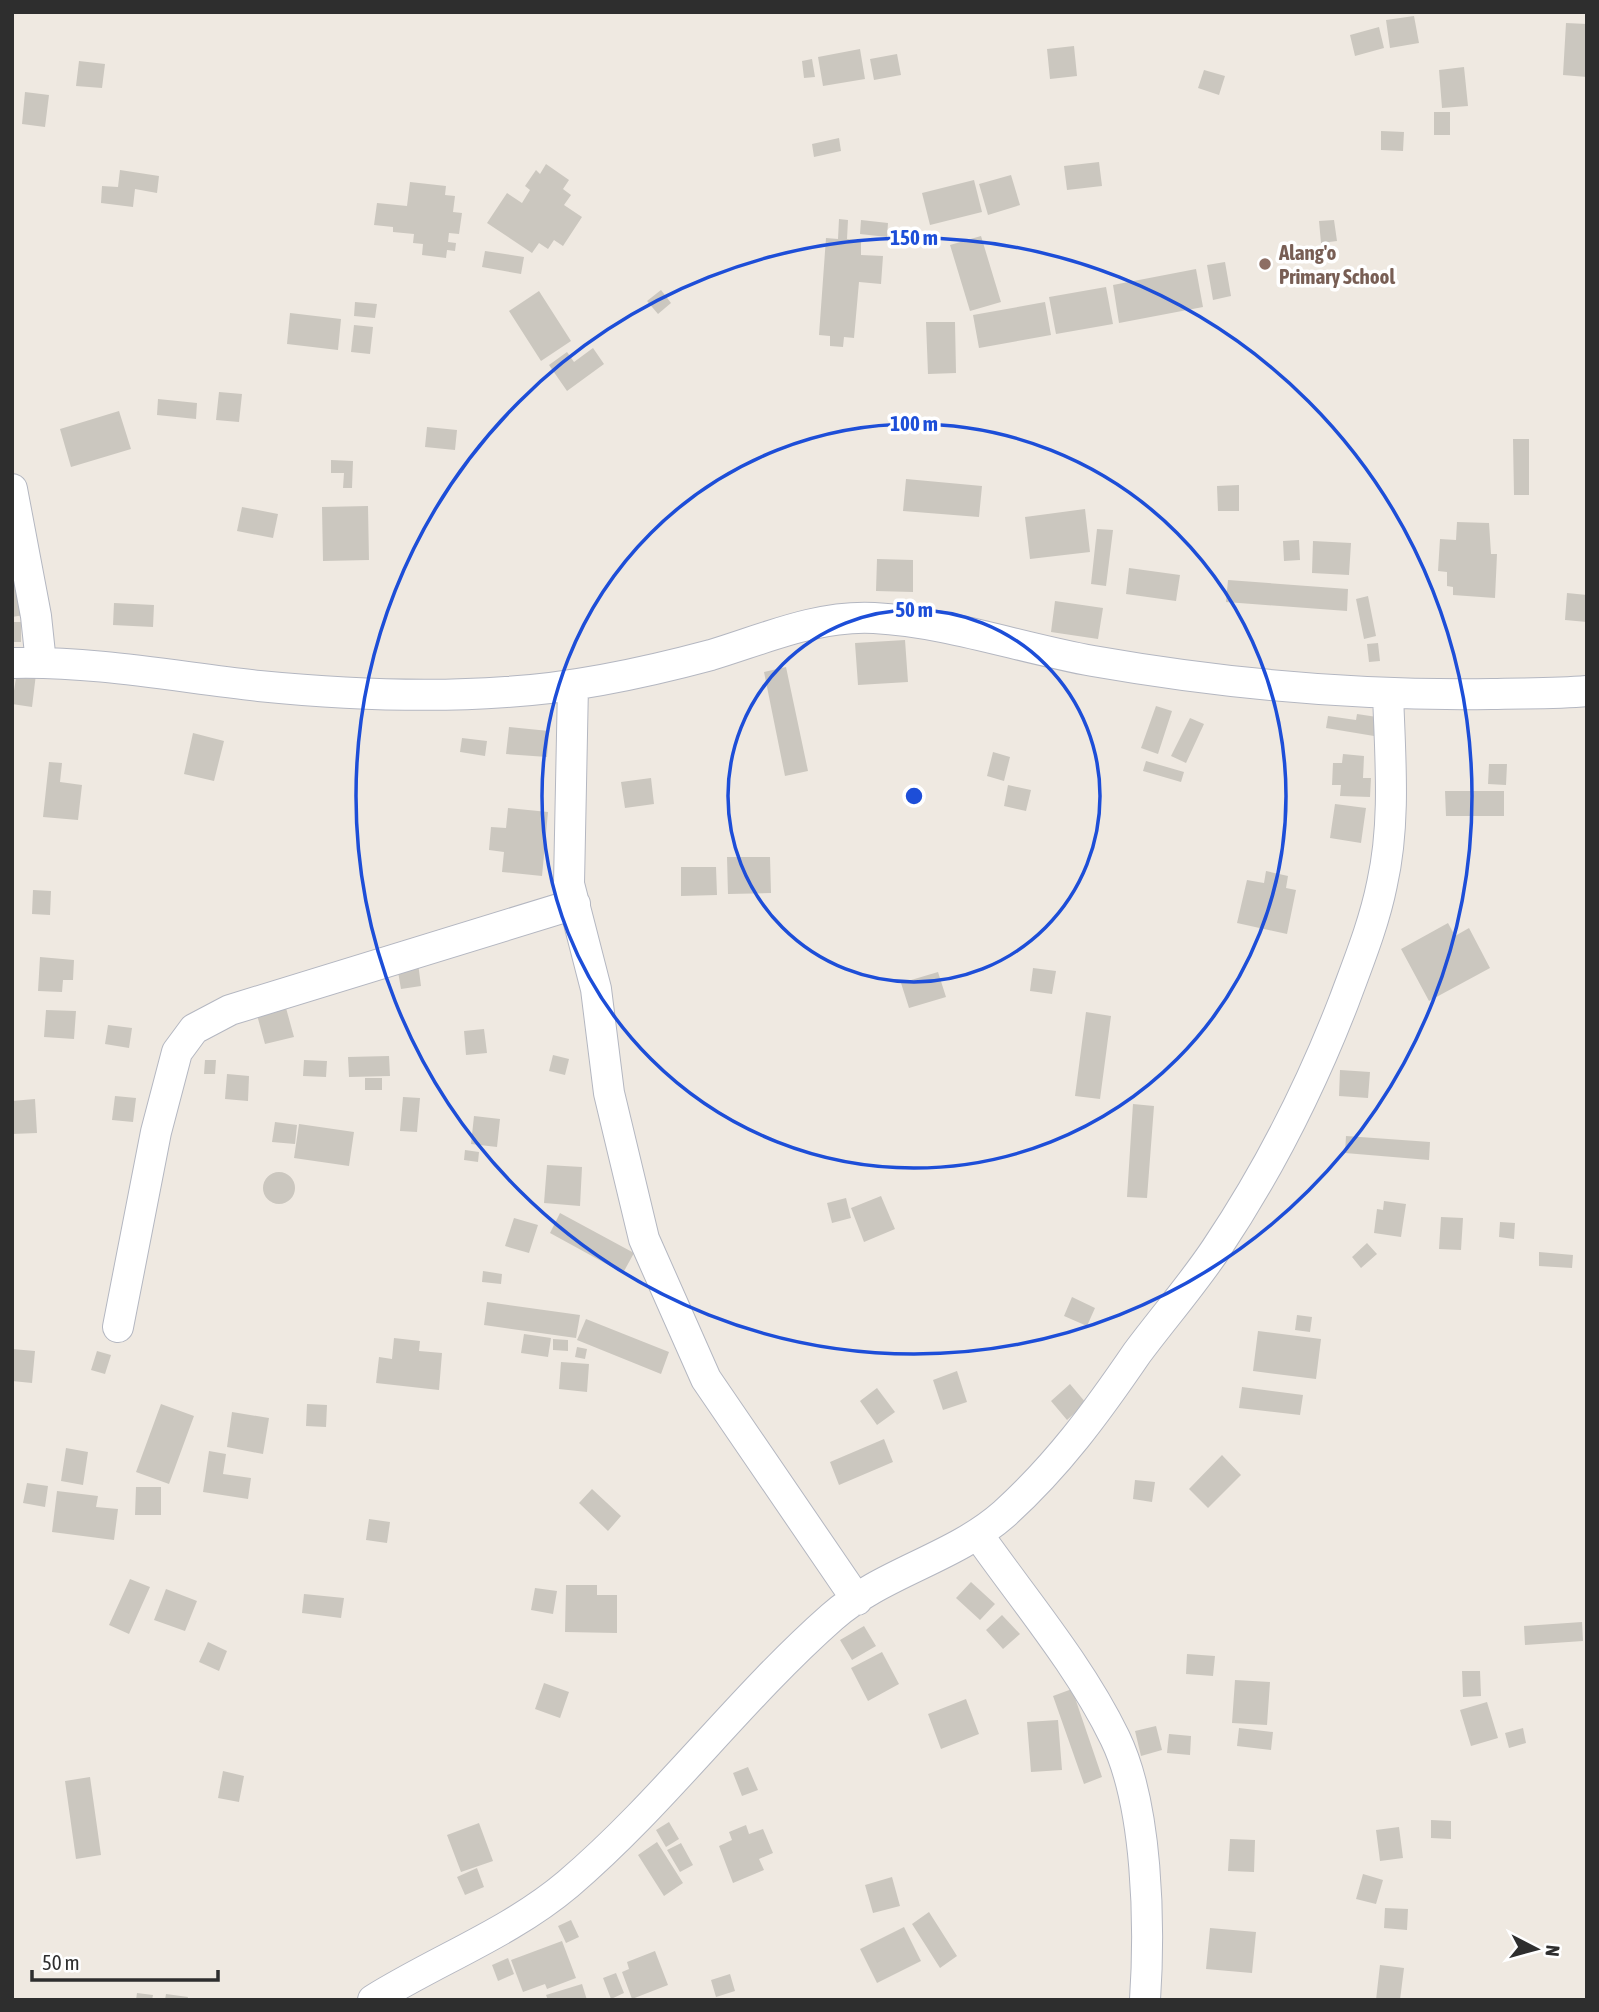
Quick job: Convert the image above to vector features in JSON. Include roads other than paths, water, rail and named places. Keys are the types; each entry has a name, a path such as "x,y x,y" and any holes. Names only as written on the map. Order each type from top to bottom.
{"street":[{"path":"12,489 36,616 27,663 166,673 260,686 405,695 507,692 573,685 709,655 790,629 871,618 944,627 1084,659 1176,676 1253,685 1388,693 1585,696"},
{"path":"573,685 569,884 596,989 608,1093 644,1240 706,1379 857,1600"},
{"path":"373,2000 457,1952 510,1926 567,1885 662,1791 788,1658 837,1613 979,1536 1054,1466 1102,1406 1139,1351 1214,1252 1289,1129 1344,1001 1382,885 1389,841 1391,798 1388,693"},
{"path":"118,1327 156,1132 177,1052 194,1029 230,1010 575,904"},
{"path":"979,1536 1087,1689 1116,1740 1134,1800 1146,1893 1145,2000"}],"place":[{"name":"Alang'o Primary School","path":"1265,264"}]}
